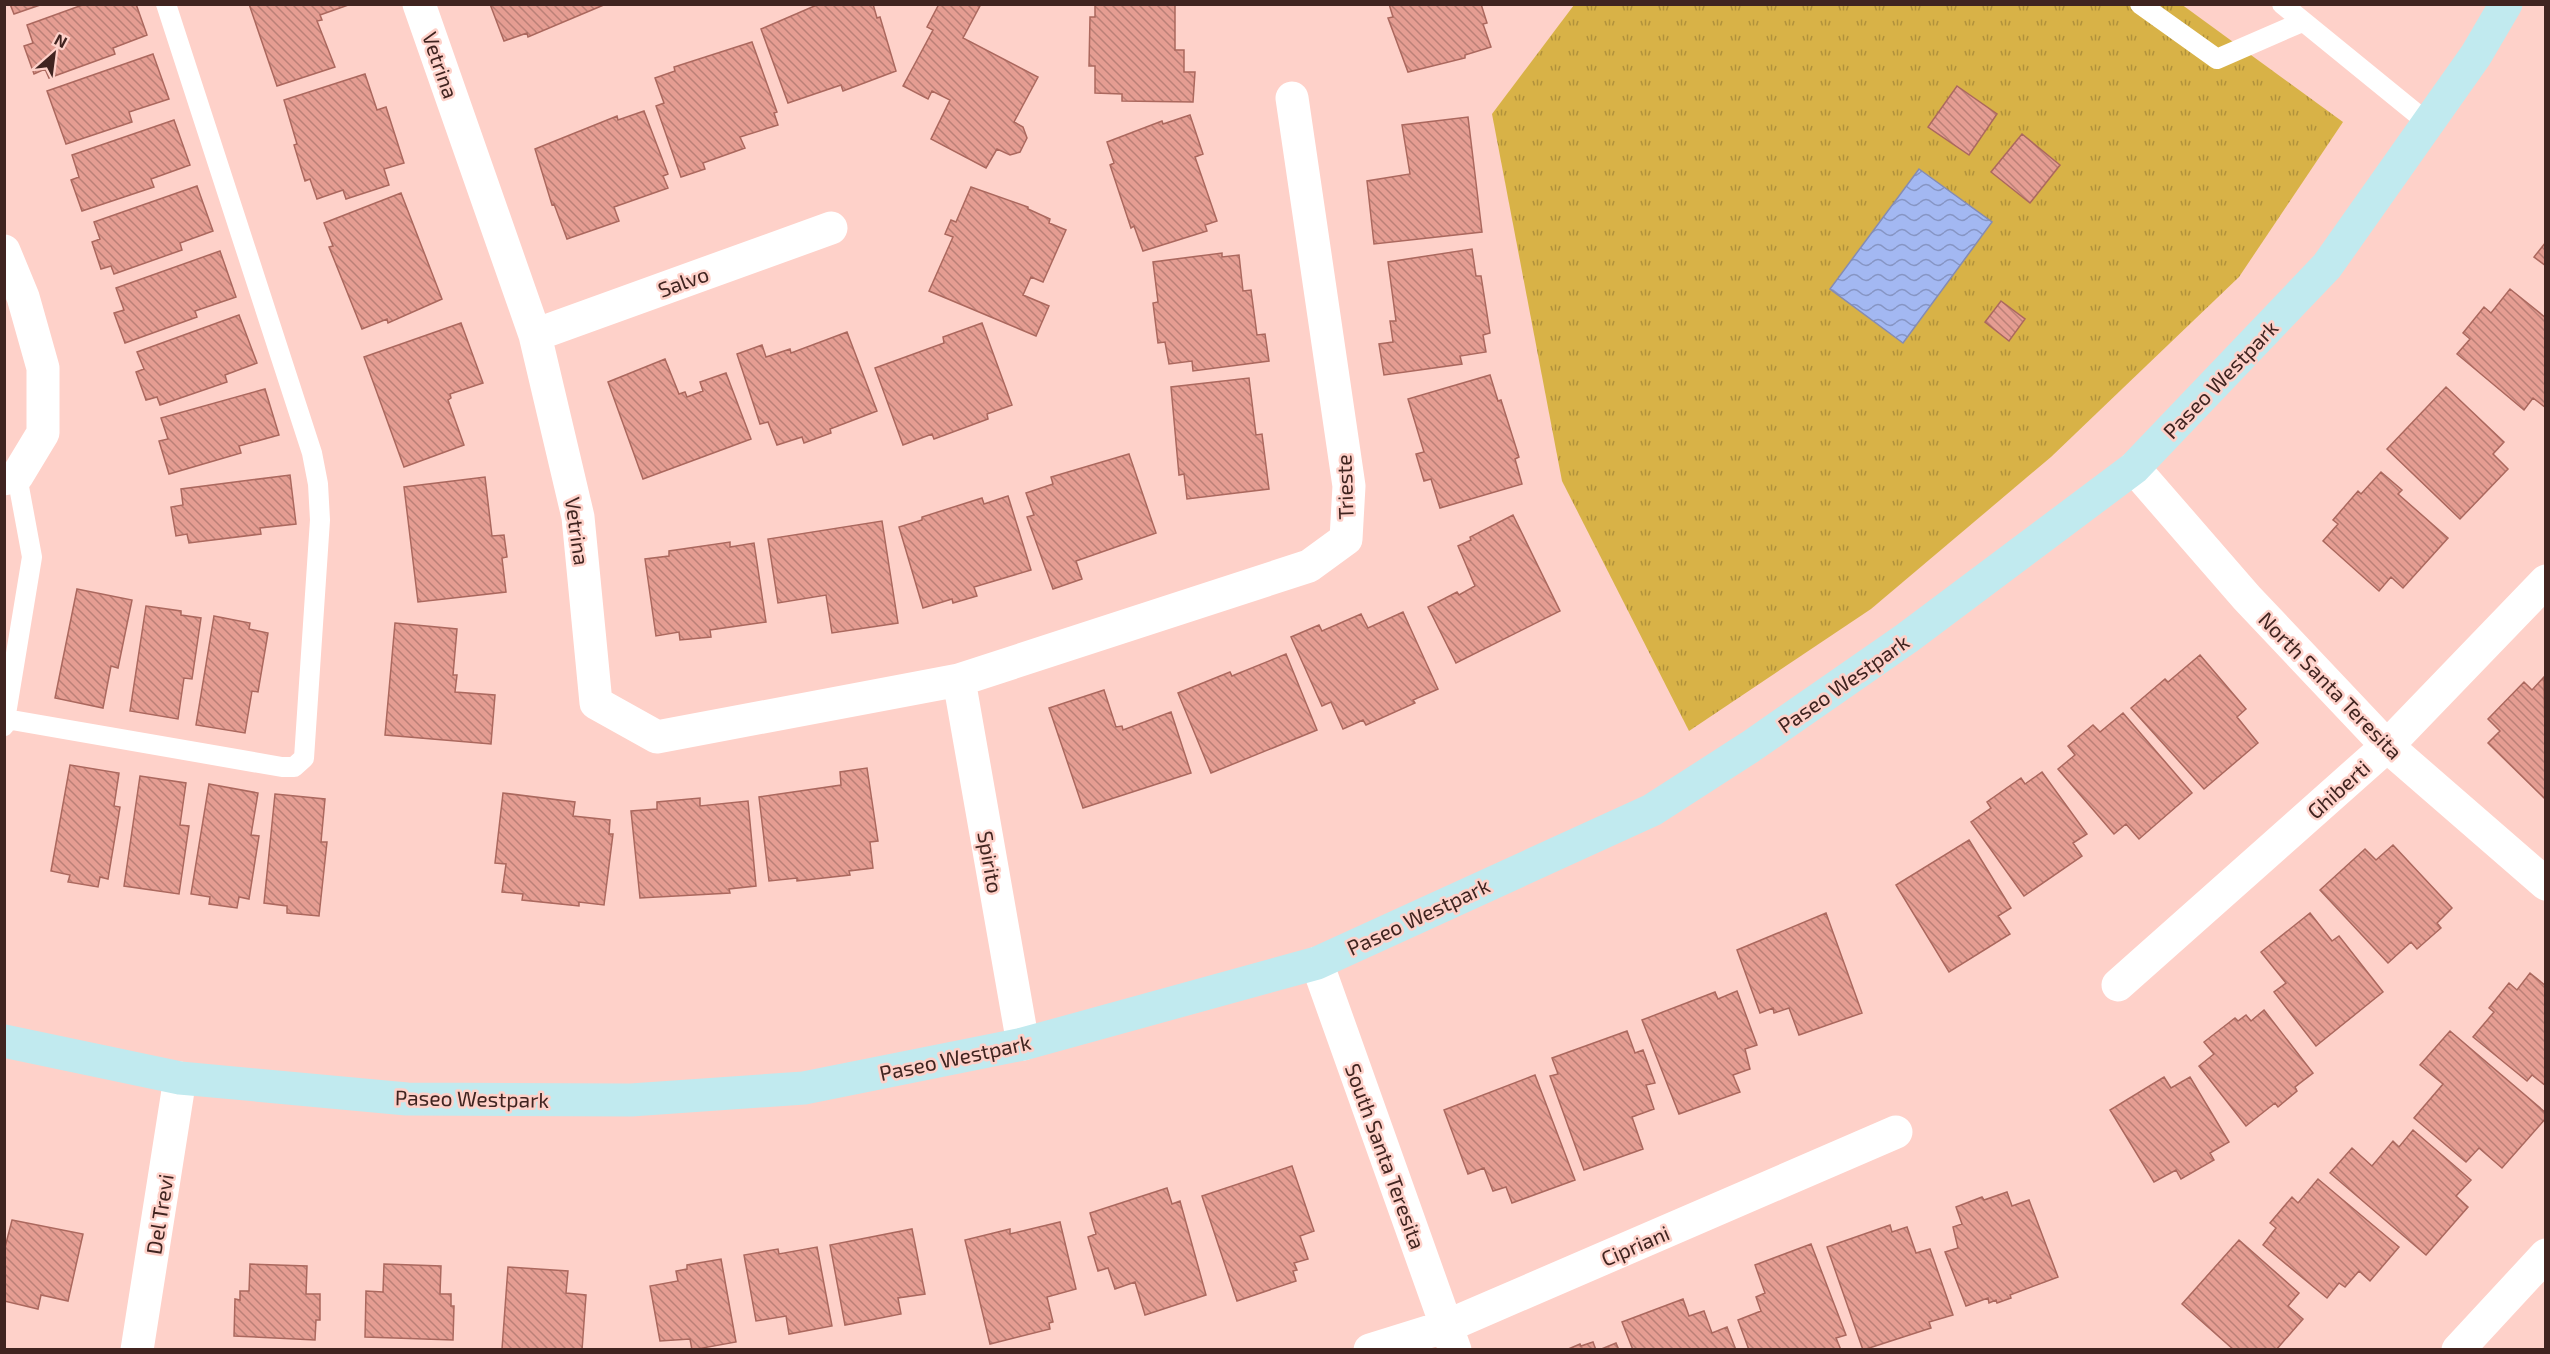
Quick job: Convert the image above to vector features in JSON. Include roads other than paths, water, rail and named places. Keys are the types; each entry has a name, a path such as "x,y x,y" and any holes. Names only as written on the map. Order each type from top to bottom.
{"street":[{"name":"Vetrina","path":"419,4 535,334 579,517 597,703 657,737 959,680"},
{"name":"Paseo Westpark","path":"4,1041 180,1078 407,1099 631,1100 804,1088 1023,1044 1317,963 1652,810 1750,747 1906,639 2134,468 2327,266 2476,55 2506,4"},
{"name":"Trieste","path":"959,680 1309,566 1346,539 1348,486 1292,98"},
{"name":"Salvo","path":"535,334 831,228"},
{"path":"4,251 23,297 43,368 43,434 11,478"},
{"name":"North Santa Teresita","path":"2134,468 2247,598 2387,746 2546,884"},
{"name":"Ghiberti","path":"2118,986 2387,746 2546,581"},
{"name":"Spirito","path":"959,680 1023,1044"},
{"name":"South Santa Teresita","path":"1317,963 1451,1338"},
{"name":"Del Trevi","path":"137,1350 180,1078"},
{"name":"Cipriani","path":"1370,1350 1451,1338 1896,1132"},
{"path":"2458,1350 2546,1256"}],"lane":[{"path":"11,478 32,557 5,723 282,767 294,767 304,758 320,520 318,484 312,453 166,4"},
{"path":"2140,4 2217,59 2302,22"},
{"path":"2282,4 2428,123"}],"water":[{"path":"1919,169 1992,222 1903,343 1830,289"}]}
